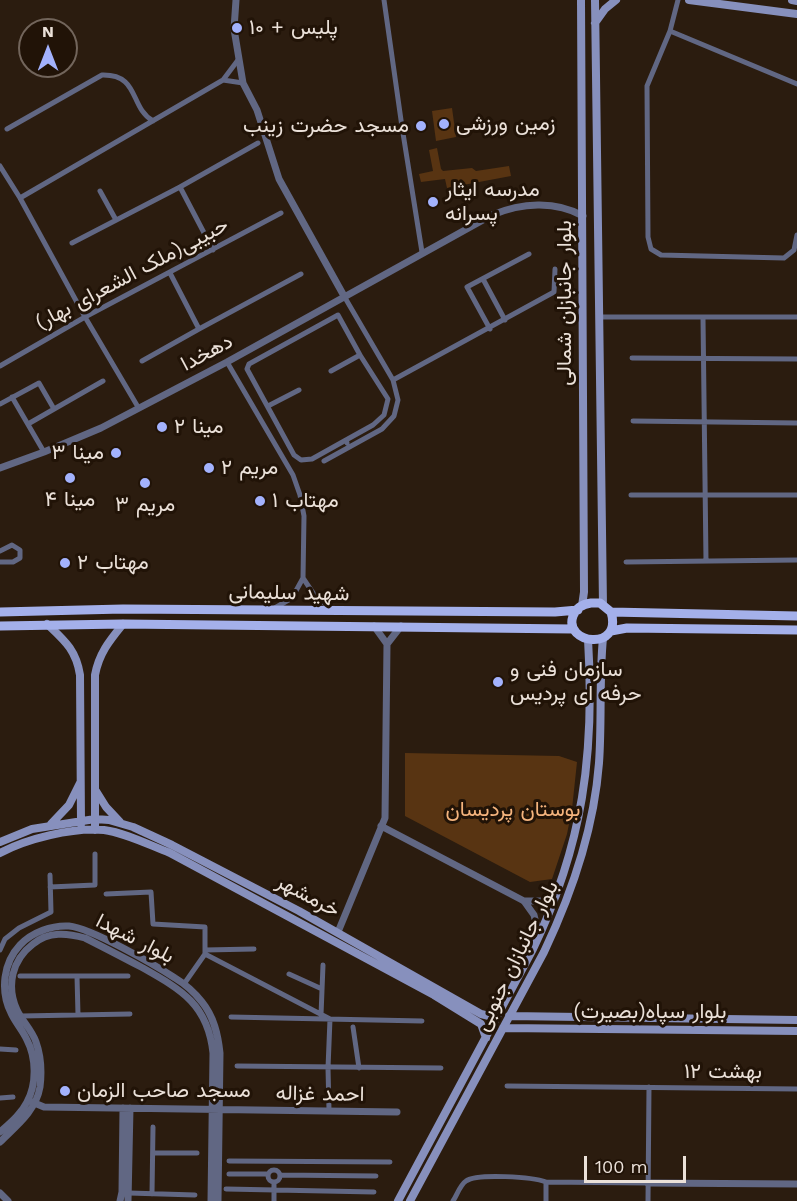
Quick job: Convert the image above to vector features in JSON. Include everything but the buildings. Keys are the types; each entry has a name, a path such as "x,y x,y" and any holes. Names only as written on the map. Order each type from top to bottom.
{"main road":[{"name":"بلوار جانبازان شمالی","path":"595,0 603,605"},
{"path":"595,22 616,0"},
{"path":"689,0 797,14"},
{"path":"792,0 797,1"},
{"name":"بلوار جانبازان شمالی","path":"580,3 584,595 580,608"},
{"path":"611,612 613,625 611,631 603,638 588,639 573,629 572,620 580,608 595,603 603,605 611,612 797,616"},
{"name":"شهید سلیمانی","path":"0,612 47,609 555,612 580,608"},
{"path":"47,624 72,648 78,662 81,831"},
{"name":"شهید سلیمانی","path":"0,627 47,624 123,624 573,629"},
{"path":"95,830 95,675 104,648 123,624"},
{"path":"611,631 627,628 797,630"},
{"name":"بلوار جانبازان جنوبی","path":"411,1201 559,921 584,848 593,809 599,765 603,638"},
{"name":"بلوار جانبازان جنوبی","path":"398,1201 539,936 573,846 582,807 588,764 590,720 588,639"},
{"path":"51,825 69,805 81,782"},
{"path":"96,790 106,807 121,823"},
{"name":"خرمشهر","path":"0,842 32,829 51,825 95,819 121,823 172,845 338,932 485,1016"},
{"name":"خرمشهر","path":"0,853 35,839 81,831 103,830 138,840 170,853 360,954 481,1024"},
{"path":"486,1038 481,1024 485,1022 485,1016 498,1014"},
{"name":"بلوار سپاه(بصیرت)","path":"510,1016 797,1020"},
{"name":"بلوار سپاه(بصیرت)","path":"503,1028 797,1031"}],"street":[{"path":"236,0 234,29 243,83 257,110 279,179 393,380 398,400 394,416 382,429 324,461"},
{"path":"384,0 422,252"},
{"path":"678,0 670,31 647,86 648,237 651,249 661,255 784,258 794,250 797,235"},
{"path":"670,31 797,84"},
{"path":"20,198 222,80 238,60"},
{"path":"7,129 97,78 107,75 122,79 130,86 147,118 153,121"},
{"path":"222,80 243,83"},
{"path":"72,243 180,187 258,143"},
{"path":"0,166 138,407"},
{"path":"180,187 213,250"},
{"path":"100,191 116,220"},
{"name":"دهخدا","path":"0,468 101,428 226,362 479,221 513,208 538,205 574,211 583,216"},
{"name":"حبیبی(ملک الشعرای بهار)","path":"0,366 85,317 281,213"},
{"path":"490,329 467,287 529,254"},
{"path":"393,380 554,292 555,269"},
{"path":"170,273 199,329"},
{"path":"142,361 301,274"},
{"path":"483,279 505,320"},
{"path":"338,315 388,399 384,416 373,426 312,459 301,460 294,455 268,406 248,369 249,364 338,315"},
{"path":"599,317 797,317"},
{"path":"703,318 706,561"},
{"path":"331,371 360,355"},
{"path":"632,358 797,359"},
{"path":"226,362 293,474 304,516 303,578 292,598 270,610"},
{"path":"28,424 103,381"},
{"path":"0,404 39,383 54,409"},
{"path":"268,406 299,390"},
{"path":"12,397 44,452"},
{"path":"633,421 797,423"},
{"path":"346,440 350,447"},
{"path":"631,495 797,495"},
{"path":"0,550 12,545 20,550 20,558 13,562 0,562"},
{"path":"626,562 797,560"},
{"path":"303,578 315,596 336,611"},
{"path":"338,932 385,818 387,644 374,626"},
{"path":"387,644 401,626"},
{"path":"381,826 524,901 534,915 539,936"},
{"path":"50,887 95,885 95,854"},
{"path":"0,950 5,939 19,928 51,912 50,875"},
{"path":"106,894 151,892 153,924 205,927 205,952 184,984"},
{"path":"524,901 547,901 556,896"},
{"name":"بلوار شهدا","path":"0,1142 26,1116 39,1089 40,1056 35,1038 24,1028 5,995 4,977 10,960 20,944 35,933 52,927 70,926 88,931 108,946 172,984 197,1007 205,1020 211,1036 213,1053 218,1201"},
{"name":"بلوار شهدا","path":"108,946 184,984 203,1003 212,1017 218,1035 220,1053 211,1201"},
{"path":"205,952 254,949"},
{"path":"205,952 330,1019"},
{"path":"321,1015 323,965"},
{"path":"289,974 322,989"},
{"path":"20,976 128,976"},
{"path":"77,976 78,1015"},
{"path":"0,1007 12,1006"},
{"name":"بلوار شهدا","path":"12,1006 21,1016 24,1028"},
{"path":"21,1016 130,1014"},
{"path":"231,1017 422,1021"},
{"path":"329,1110 330,1019"},
{"path":"691,1020 691,1030"},
{"path":"353,1027 359,1068"},
{"path":"0,1049 16,1050"},
{"path":"237,1066 441,1068"},
{"name":"بهشت ۱۲","path":"507,1086 797,1089"},
{"path":"648,1201 649,1088"},
{"path":"0,1098 13,1097"},
{"name":"بلوار شهدا","path":"0,1132 31,1102"},
{"name":"احمد غزاله","path":"31,1102 45,1107 397,1112"},
{"path":"127,1108 128,1201"},
{"path":"120,1201 127,1108"},
{"path":"146,1201 149,1194 153,1153 153,1128"},
{"path":"153,1153 197,1154"},
{"path":"229,1161 390,1162"},
{"path":"274,1161 274,1169"},
{"path":"229,1174 268,1174 274,1169"},
{"path":"274,1169 278,1170 280,1175"},
{"path":"268,1174 269,1180 274,1182"},
{"path":"280,1175 376,1176"},
{"path":"274,1182 279,1179 280,1175"},
{"path":"453,1201 464,1183 472,1178 535,1178 546,1182 797,1184"},
{"path":"274,1182 274,1201"},
{"path":"546,1182 546,1201"},
{"path":"226,1189 374,1192"},
{"path":"0,1193 8,1201"},
{"path":"129,1193 195,1195"}],"green space":[{"name":"زمین ورزشی","path":"452,108 456,137 436,141 432,111"},
{"path":"437,148 443,171 472,168 476,171 509,166 511,176 447,188 445,179 421,182 419,174 433,171 429,150"},
{"name":"بوستان پردیسان","path":"405,753 559,756 577,762 567,834 552,879 530,882 405,816"}],"place":[{"name":"پلیس + ۱۰","path":"237,28"},
{"name":"زمین ورزشی","path":"444,124"},
{"name":"مسجد حضرت زینب","path":"421,126"},
{"name":"مدرسه ایثار پسرانه","path":"433,202"},
{"name":"مینا ۲","path":"162,427"},
{"name":"مینا ۳","path":"116,453"},
{"name":"مریم ۲","path":"209,468"},
{"name":"مینا ۴","path":"70,478"},
{"name":"مریم ۳","path":"145,483"},
{"name":"مهتاب ۱","path":"260,501"},
{"name":"مهتاب ۲","path":"65,563"},
{"name":"سازمان فنی و حرفه ای پردیس","path":"498,682"},
{"name":"مسجد صاحب الزمان","path":"65,1091"}]}
